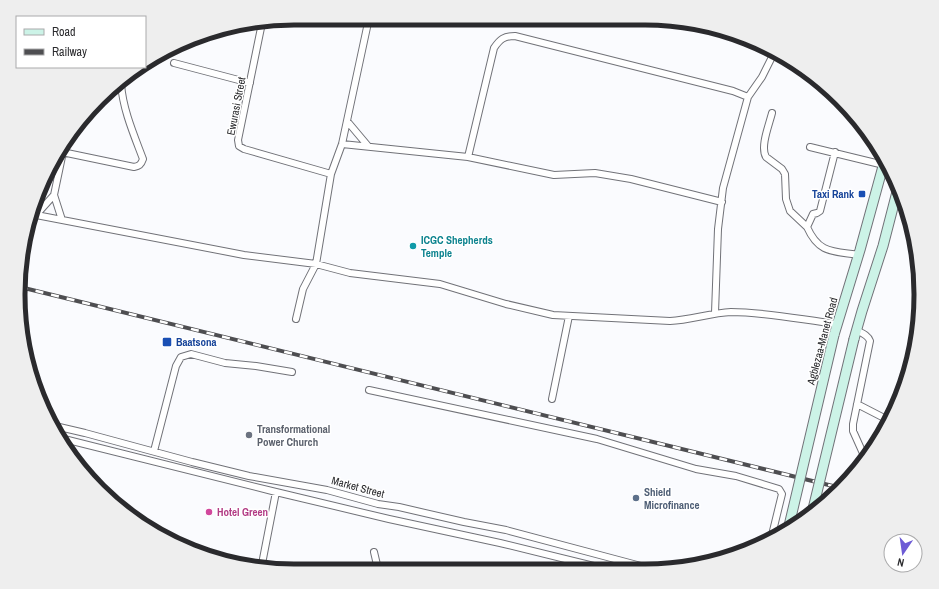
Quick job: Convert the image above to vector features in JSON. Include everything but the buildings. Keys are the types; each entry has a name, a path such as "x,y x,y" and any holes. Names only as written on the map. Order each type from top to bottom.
{"main road":[{"name":"Agblezaa-Manet Road","path":"790,521 834,335 884,171"},
{"path":"814,504 855,334 883,246 896,197"}],"street":[{"path":"296,319 304,289 316,264 331,174 342,144 368,25"},
{"name":"Ewurasi Street","path":"261,27 238,140 239,146 244,149 331,174"},
{"path":"468,157 494,48 498,41 506,36 515,36 733,91 748,97"},
{"path":"715,313 718,229 723,188 748,97 762,77 772,57"},
{"path":"174,63 250,83"},
{"path":"65,153 134,167 141,164 143,159 131,127 121,89"},
{"path":"772,113 764,145 764,154 782,169 785,174 786,199 790,211 807,228 818,244 825,250 859,255"},
{"path":"347,121 368,146"},
{"path":"342,144 468,157 554,175 595,173 631,179 722,202"},
{"path":"810,147 879,161"},
{"path":"807,228 812,214 817,214 820,211 835,152"},
{"path":"60,161 54,195 62,220"},
{"path":"38,211 54,195"},
{"path":"37,215 244,255 316,264 355,274 440,284 506,304 553,315 670,321 684,320 715,313 747,312 838,324"},
{"path":"552,399 569,316"},
{"path":"855,334 866,335 870,341 853,424 853,431 863,453"},
{"path":"154,451 176,366 181,357 191,354 225,363 292,372"},
{"path":"369,390 597,439 696,469 736,476 779,489 782,494 773,531"},
{"path":"857,404 884,418"},
{"name":"Market Street","path":"60,427 250,476 327,490 378,504 399,507 506,530 634,564"},
{"path":"68,440 276,492 586,564"},
{"path":"262,562 276,492"},
{"path":"374,552 377,564"}],"railway":[{"path":"25,288 834,486"}],"place":[{"name":"Taxi Rank","path":"862,194"},
{"name":"ICGC Shepherds Temple","path":"413,246"},
{"name":"Baatsona","path":"167,342"},
{"name":"Transformational Power Church","path":"249,435"},
{"name":"Shield Microfinance","path":"636,498"},
{"name":"Hotel Green","path":"209,512"}]}
